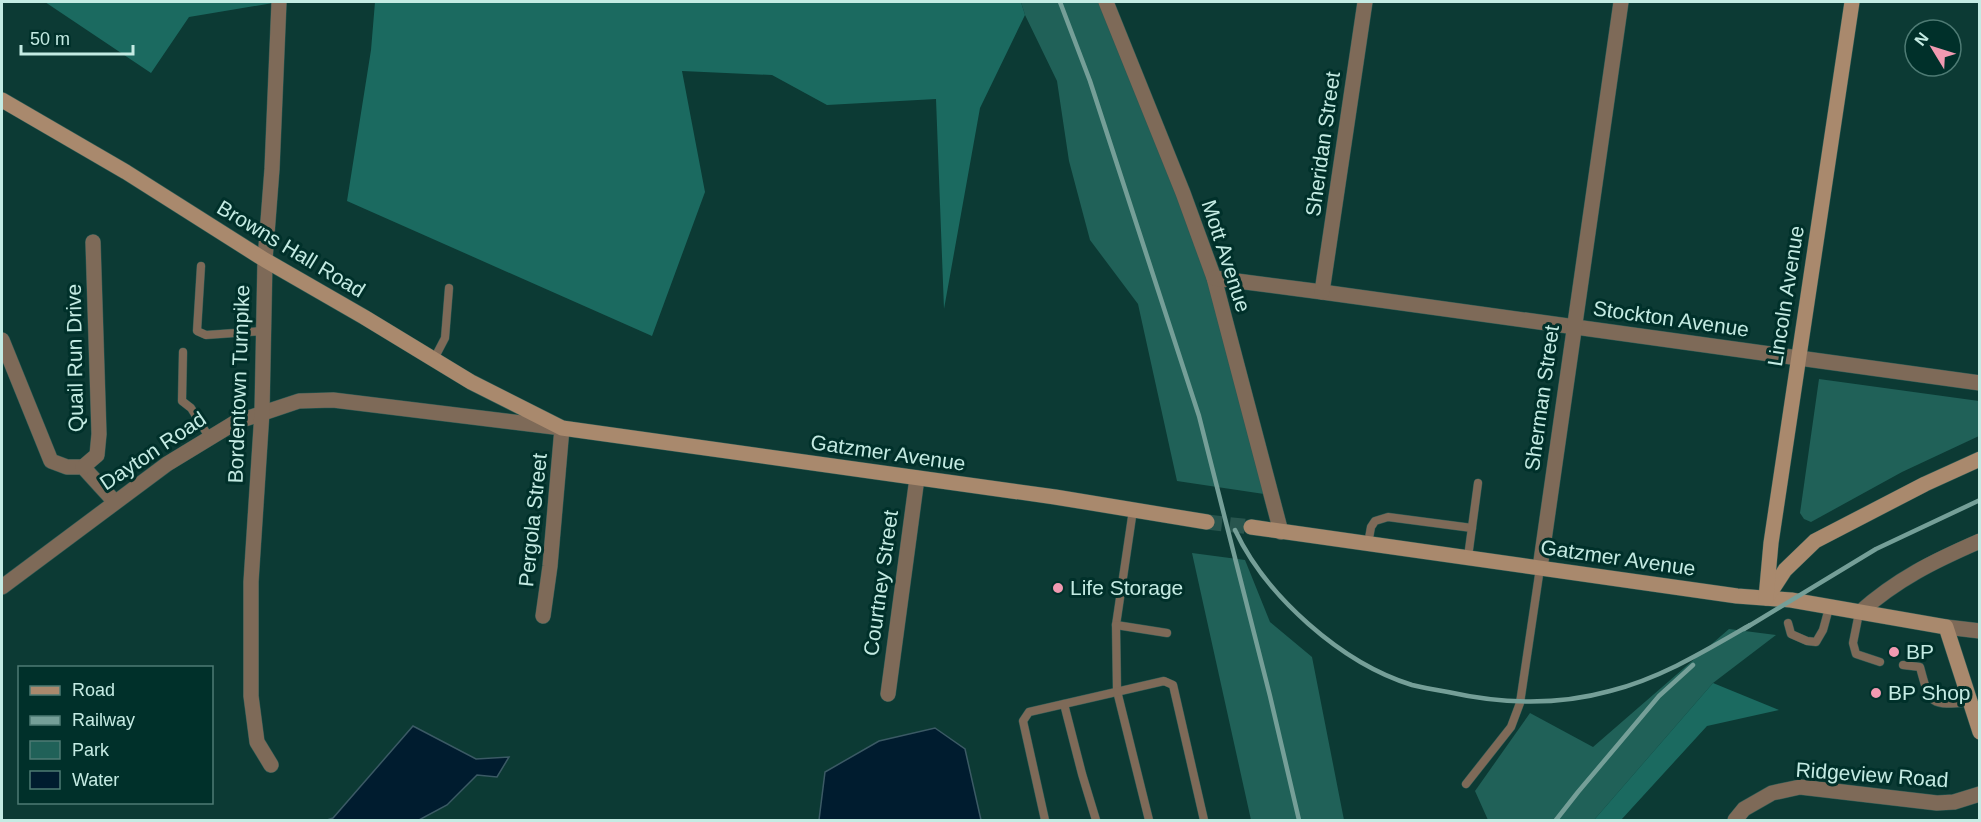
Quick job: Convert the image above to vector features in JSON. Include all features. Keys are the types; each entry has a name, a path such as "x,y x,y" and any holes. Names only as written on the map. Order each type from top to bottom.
{"street":[{"name":"Bordentown Turnpike","path":"271,765 257,742 251,696 251,582 262,412 262,331 279,2"},
{"name":"Mott Avenue","path":"1106,2 1183,193 1214,278 1281,532"},
{"name":"Sheridan Street","path":"1322,292 1365,2"},
{"name":"Sherman Street","path":"1540,568 1621,2"},
{"name":"Lincoln Avenue","path":"1766,598 1770,552 1798,357 1852,2"},
{"name":"Browns Hall Road","path":"2,100 126,172 265,260 471,382 562,428"},
{"name":"Quail Run Drive","path":"83,467 97,454 99,434 93,242"},
{"name":"Stockton Avenue","path":"1214,278 1980,383"},
{"path":"2,340 51,460 67,467 83,467 114,501"},
{"name":"Dayton Road","path":"2,587 114,501 167,464 236,422 299,401 333,400 562,428"},
{"name":"Gatzmer Avenue","path":"562,428 1207,522"},
{"name":"Pergola Street","path":"543,616 550,566 562,428"},
{"path":"1766,598 1785,570 1815,541 1925,484 1980,459"},
{"name":"Courtney Street","path":"888,694 917,478"},
{"name":"Gatzmer Avenue","path":"1251,527 1737,596 1766,598 1980,631"},
{"path":"1859,613 1884,591 1914,572 1980,541"},
{"path":"1946,627 1980,732"},
{"name":"Ridgeview Road","path":"1735,820 1744,809 1772,793 1800,787 1937,803 1954,802 1980,794"}],"lane":[{"path":"201,266 197,330 206,335 262,331"},
{"path":"434,359 445,338 449,288"},
{"path":"183,352 182,401 191,408 209,438"},
{"path":"1468,557 1478,483"},
{"path":"1133,510 1116,625 1117,691 1149,820"},
{"path":"1368,544 1371,527 1375,522 1388,517 1472,528"},
{"name":"Sherman Street","path":"1466,784 1511,727 1520,703 1540,568"},
{"path":"1788,623 1791,634 1816,642 1823,630 1829,608"},
{"path":"1859,613 1853,643 1856,654 1880,662"},
{"path":"1116,625 1167,633"},
{"path":"1903,665 1920,667 1928,695 1936,702 1945,704 1970,702"},
{"path":"1045,820 1023,721 1029,712 1164,681 1173,685 1204,820"},
{"path":"1064,704 1096,820"}],"green space":[{"path":"45,2 279,2 189,17 151,73"},
{"path":"375,2 1021,2 1025,15 980,108 944,309 936,99 827,105 772,75 682,71 705,192 652,336 347,201 371,50"},
{"path":"1021,2 1109,2 1213,282 1264,494 1177,481 1138,304 1090,240 1069,161 1057,81"},
{"path":"1819,379 1979,401 1979,436 1902,472 1811,522 1804,519 1800,513"},
{"path":"1192,553 1245,560 1270,622 1312,657 1344,820 1251,820"},
{"path":"1729,629 1776,635 1713,683 1594,820 1488,820 1475,791 1530,713 1593,747"},
{"path":"1713,683 1779,710 1707,726 1621,820 1594,820"}],"water":[{"path":"413,726 476,759 509,757 497,777 477,775 447,805 419,820 327,820 333,818"},
{"path":"935,728 965,749 981,820 819,820 825,772 879,741"}],"tunnel":[{"path":"1207,522 1251,527"}],"railway":[{"path":"1060,2 1090,81 1199,416 1299,820"},
{"path":"1744,629 1876,549 1980,500"},
{"path":"1235,530 1266,579 1308,624 1333,644 1385,675 1412,685 1468,696 1529,702 1570,699 1610,691 1665,671 1750,625"},
{"path":"1556,820 1659,696 1693,665"}],"place":[{"name":"Life Storage","path":"1058,588"},
{"name":"BP","path":"1894,652"},
{"name":"BP Shop","path":"1876,693"}]}
